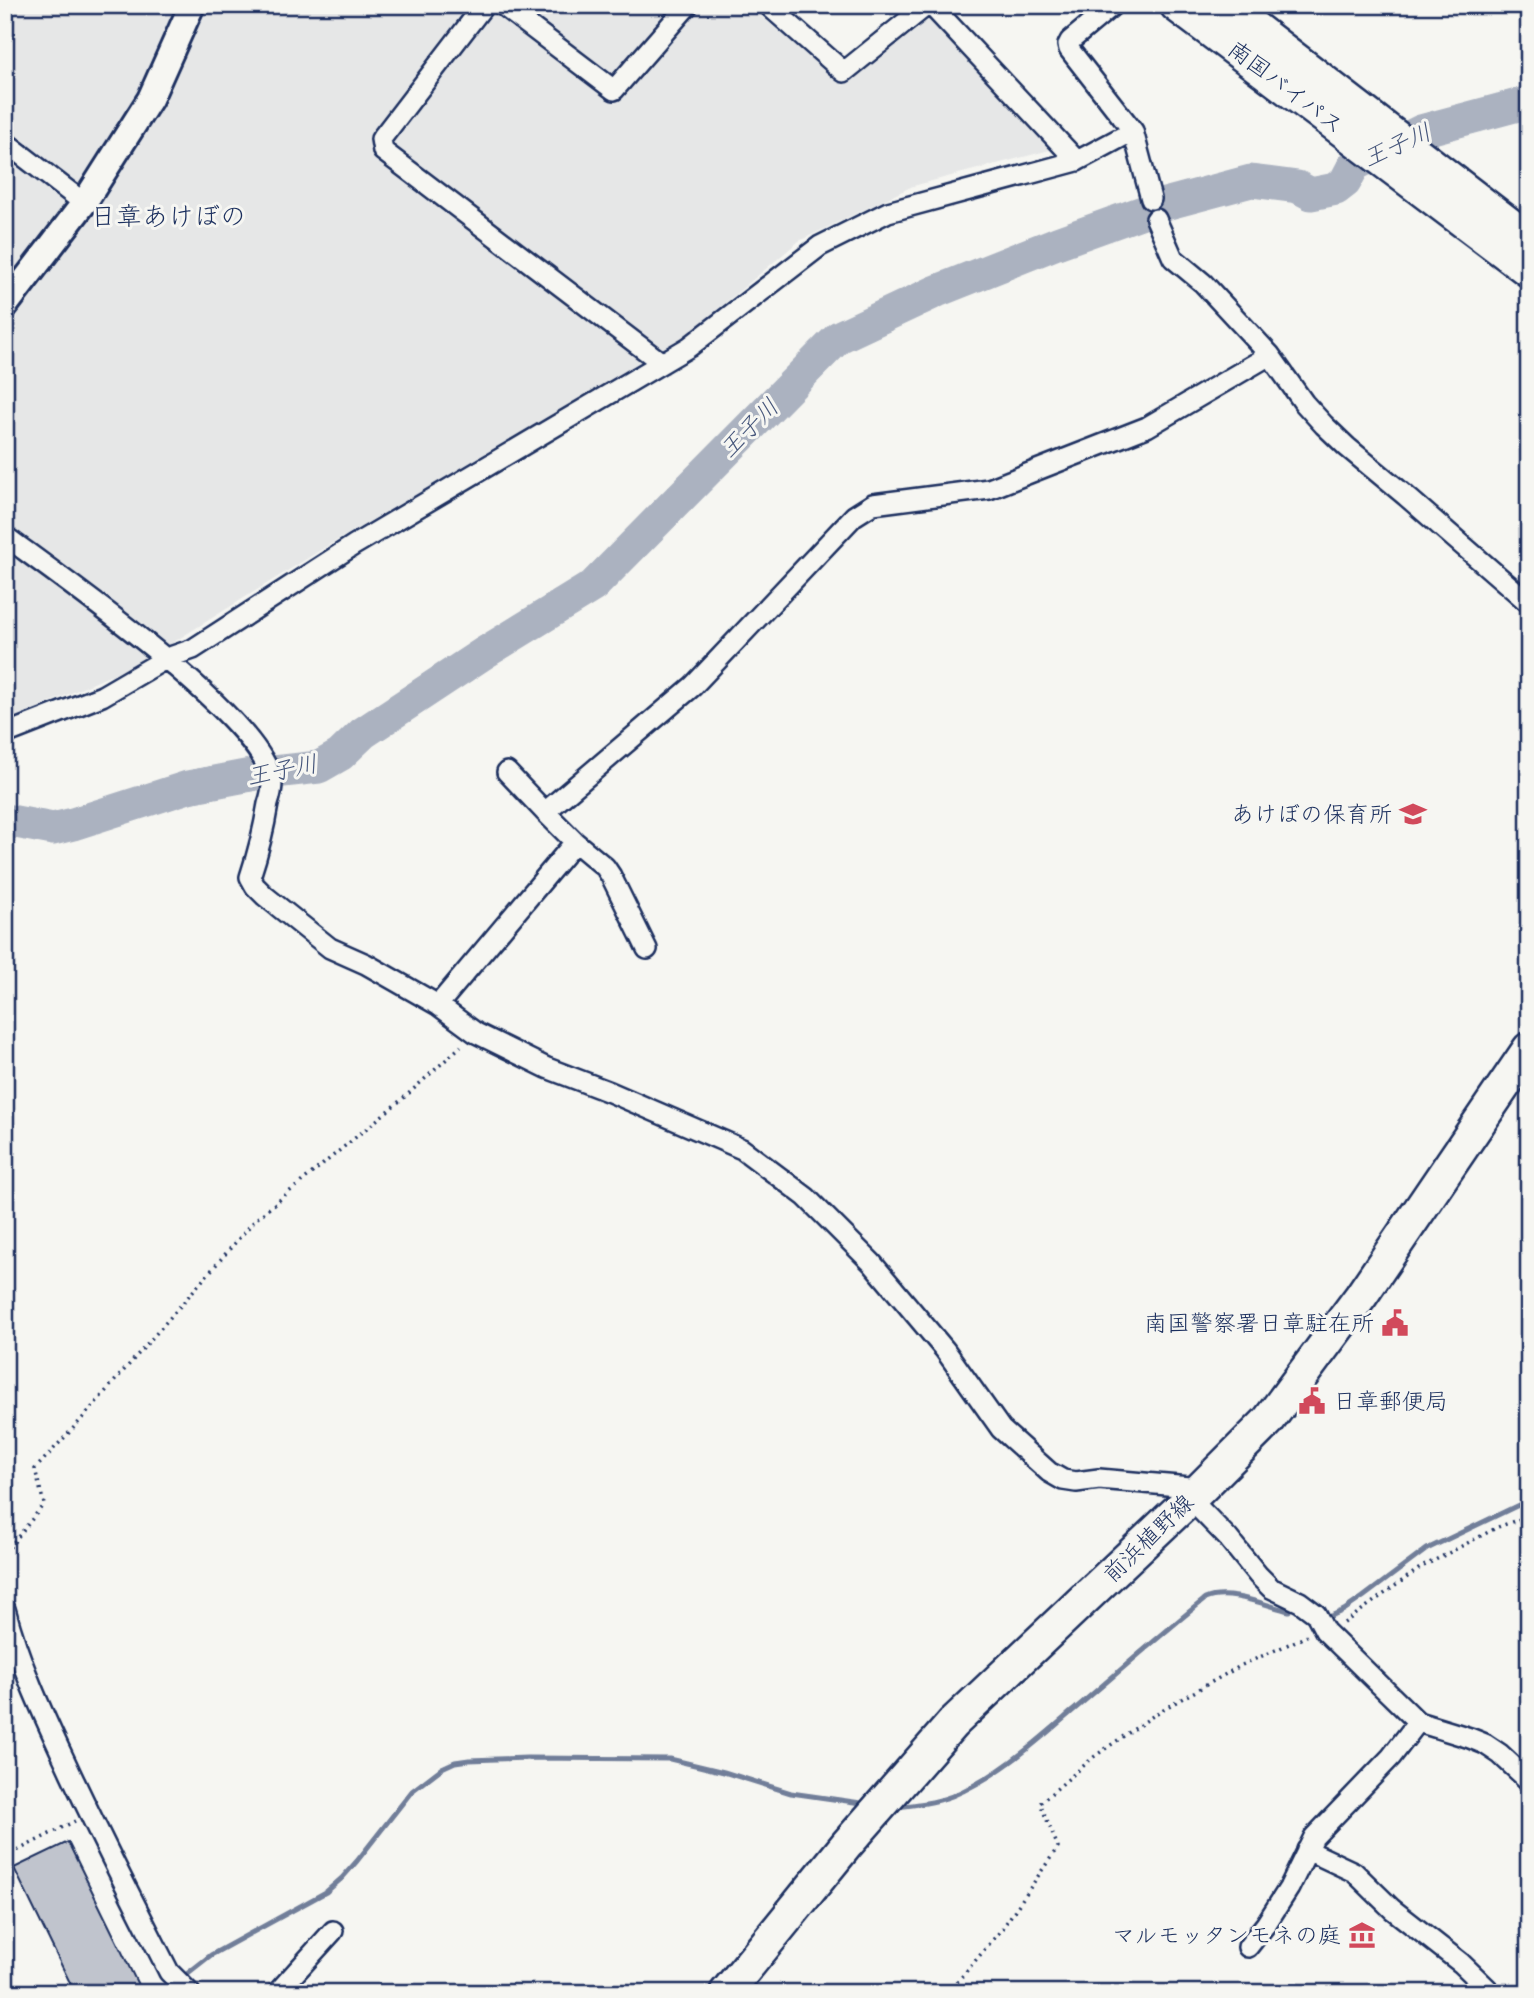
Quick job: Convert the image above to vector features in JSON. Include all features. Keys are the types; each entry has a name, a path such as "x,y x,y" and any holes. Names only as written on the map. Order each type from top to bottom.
{"highway":[{"name":"南国バイパス","path":"1177,5 1331,104 1529,240"},
{"name":"南国バイパス","path":"1224,5 1331,104 1529,270"}],"main road":[{"name":"前浜植野線","path":"726,1993 847,1844 953,1723 1196,1493 1268,1421 1361,1296 1529,1049"}],"street":[{"path":"5,306 84,203 150,99 192,5"},
{"path":"484,5 381,139 383,151 662,363"},
{"path":"502,5 614,90 688,5"},
{"path":"768,5 844,72 929,5 1077,161"},
{"path":"1113,5 1070,41 1069,49 1133,131 1151,200"},
{"path":"5,734 102,696 167,658 193,649 354,545 689,347 820,246 888,212 1077,161 1133,131"},
{"path":"5,142 84,203"},
{"path":"1156,219 1173,257 1203,283 1270,355 1304,403 1347,447 1529,603"},
{"path":"544,812 693,687 854,516 873,505 989,489 1147,427 1270,355"},
{"path":"5,536 167,658 234,722 267,764 272,784 266,820 250,877 255,887 330,948 366,964 438,1005 476,1033 547,1068 742,1149 806,1197 872,1263 945,1350 1001,1430 1034,1460 1063,1480 1076,1482 1099,1479 1196,1493 1258,1575 1272,1588 1300,1602 1316,1614 1325,1631 1418,1722 1485,1744 1529,1781"},
{"path":"507,772 544,812 605,867 647,949"},
{"path":"438,1005 575,842"},
{"path":"5,1609 15,1647 34,1694 89,1814 169,1972 190,1993"},
{"path":"1248,1947 1289,1888 1314,1837 1391,1757 1418,1722"},
{"path":"1307,1850 1354,1872 1392,1909 1461,1963 1492,1993"},
{"path":"277,1993 333,1931"}],"path":[{"path":"5,1553 44,1504 35,1469 255,1220 407,1095 476,1033"},
{"path":"948,1993 1002,1928 1058,1847 1040,1804 1095,1756 1160,1711 1242,1665 1348,1621 1420,1567 1497,1527 1520,1519 1529,1519"},
{"path":"5,1857 89,1814"}],"shaded area":[{"path":"5,5 748,5 843,85 930,14 1050,150 913,186 799,241 681,340 324,548 145,660 5,720"}],"building":[{"path":"68,1842 142,1993 75,1993 14,1868"}],"waterway":[{"name":"王子川","path":"5,820 53,829 188,787 256,774 319,767 340,755 363,733 484,653 593,586 839,337 937,291 1165,204 1251,181 1298,187 1311,194 1336,189 1345,182 1354,165 1421,131 1529,102"},
{"path":"1331,1616 1363,1597 1427,1549 1529,1500"},
{"path":"895,1807 952,1796 1000,1770 1205,1599 1214,1596 1235,1597 1289,1611"},
{"path":"183,1977 211,1955 326,1892 357,1861 412,1791 442,1768 455,1762 527,1758 670,1759 791,1793 868,1804"},
{"path":"163,1993 174,1985"}],"place":[{"name":"あけぼの保育所","path":"1413,814"},
{"name":"南国警察署日章駐在所","path":"1395,1323"},
{"name":"日章郵便局","path":"1312,1401"},
{"name":"マルモッタンモネの庭","path":"1362,1935"}],"district":[{"name":"日章あけぼの","path":"168,216"}]}
